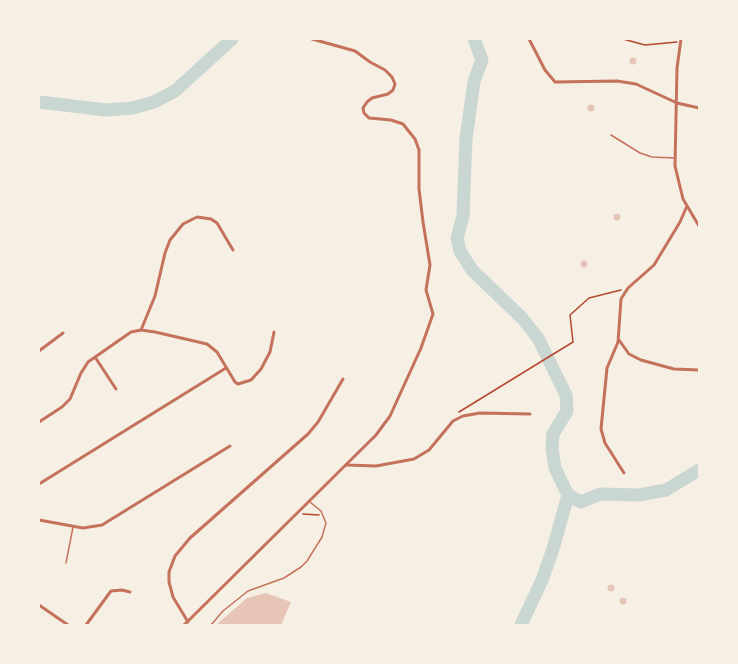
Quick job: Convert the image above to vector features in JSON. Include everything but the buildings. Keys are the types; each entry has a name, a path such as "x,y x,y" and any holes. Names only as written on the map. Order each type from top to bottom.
{"street":[{"path":"184,625 376,435 390,416 421,348 433,314 426,290 430,265 419,189 419,150 415,139 403,124 392,120 369,118 364,113 363,108 372,98 388,94 393,90 395,84 392,77 385,70 370,62 355,51 312,39"},
{"path":"529,39 545,70 554,82 617,81 636,84 676,103 699,108"},
{"path":"681,40 677,68 676,178 686,206 699,226"},
{"path":"624,473 605,443 600,428 607,368 618,339 619,308 623,294 654,265 680,222 686,206"},
{"path":"141,330 155,296 165,253 170,240 183,224 197,217 211,219 217,223 233,250"},
{"path":"39,422 66,403 73,394 84,367 95,357 126,335 141,330 207,344 215,349 236,383 245,383 258,373 270,352 274,332"},
{"path":"39,351 63,333"},
{"path":"618,339 629,354 641,360 674,369 699,370"},
{"path":"95,357 116,389"},
{"path":"39,484 226,368"},
{"path":"188,622 173,597 169,582 169,572 175,556 190,538 308,434 318,422 343,379"},
{"path":"347,465 376,466 414,459 429,450 453,421 463,416 480,413 530,414"},
{"path":"39,520 73,527 89,528 109,521 230,446"},
{"path":"86,625 111,591 122,590 130,592"},
{"path":"39,605 68,625"}],"lane":[{"path":"611,135 640,153 652,156 675,158"},
{"path":"211,625 223,612 248,591 284,578 302,567 325,530 325,516 310,502"},
{"path":"66,563 73,527"}],"path":[{"path":"623,39 645,44 681,40"},
{"path":"466,407 574,342 570,315 589,298 628,288"},
{"path":"294,517 311,514 325,516"}],"waterway":[{"path":"39,102 106,110 133,108 154,102 175,91 232,39"},
{"path":"474,39 482,60 474,81 466,139 463,216 457,238 460,251 472,270 522,318 538,338 566,395 567,411 553,434 552,448 555,468 568,495 553,549 542,580 521,625"},
{"path":"568,495 581,502 600,494 639,495 666,490 699,470"}]}
